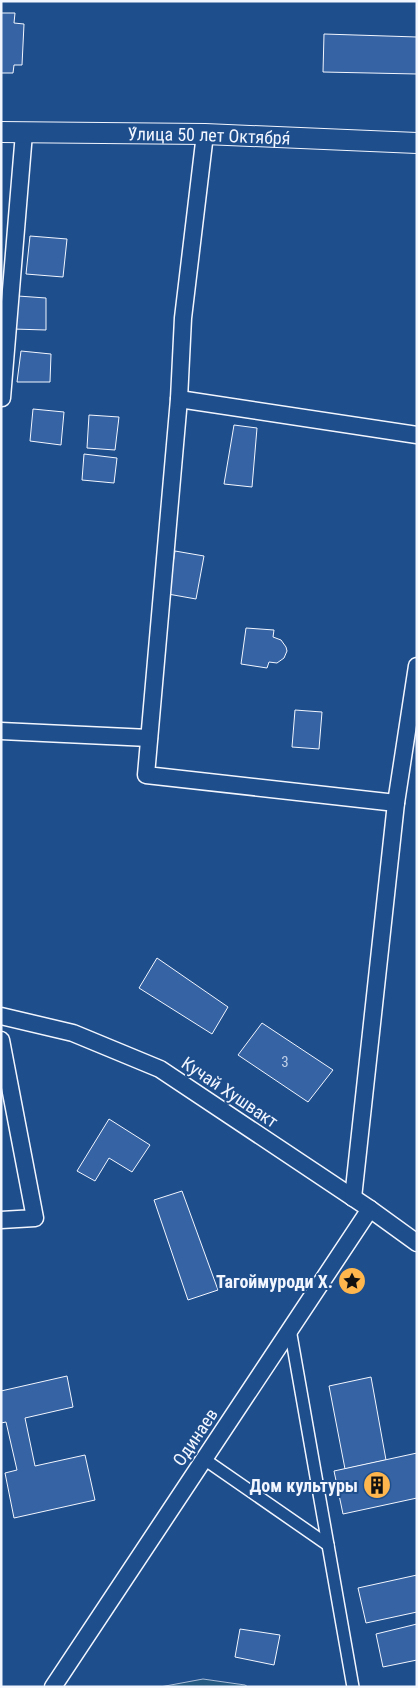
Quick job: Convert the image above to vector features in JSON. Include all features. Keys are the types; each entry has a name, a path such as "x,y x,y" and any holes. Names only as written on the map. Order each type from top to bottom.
{"street":[{"name":"У́лица 50 лет Октября́","path":"1,132 205,134 417,143"},
{"path":"2,398 24,133"},
{"path":"205,134 182,318 179,399 146,775 396,803"},
{"path":"179,399 417,435"},
{"path":"353,1198 396,803 415,690 417,666"},
{"path":"1,731 149,738"},
{"name":"Кучай Хушвакт","path":"1,1016 72,1033 160,1069 370,1209 417,1243"},
{"path":"1,1040 35,1218 1,1220"},
{"name":"Одинаев","path":"53,1687 370,1209"},
{"path":"290,1329 353,1687"},
{"path":"204,1459 328,1545"}],"shaded area":[{"path":"203,1679 245,1685 248,1687 160,1687"}],"building":[{"path":"1,13 15,13 14,23 24,24 22,65 14,65 13,73 1,73"},
{"path":"324,34 417,37 417,74 323,72"},
{"path":"30,236 67,239 63,277 26,274"},
{"path":"18,296 46,298 46,330 13,329"},
{"path":"21,351 51,354 50,382 17,382"},
{"path":"33,409 64,412 61,445 30,441"},
{"path":"89,415 119,417 115,450 87,448"},
{"path":"234,425 257,428 252,487 224,484"},
{"path":"84,454 117,458 114,483 82,480"},
{"path":"175,551 204,556 196,599 168,594"},
{"path":"246,628 274,630 273,637 281,640 286,647 287,651 284,658 277,663 269,662 267,668 241,664"},
{"path":"295,710 322,712 319,749 292,747"},
{"path":"157,958 228,1007 212,1034 139,988"},
{"path":"262,1023 333,1070 308,1102 238,1055"},
{"path":"109,1119 150,1145 132,1172 109,1158 95,1181 77,1171"},
{"path":"182,1191 218,1290 188,1300 154,1200"},
{"path":"67,1376 73,1407 25,1418 35,1466 85,1455 95,1500 14,1518 5,1473 17,1470 6,1422 1,1423 1,1391"},
{"path":"371,1377 386,1460 345,1469 329,1386"},
{"name":"Дом культуры","path":"417,1453 417,1498 343,1514 334,1471"},
{"path":"417,1575 417,1612 366,1623 358,1588"},
{"path":"417,1624 417,1660 383,1667 376,1634"},
{"path":"240,1629 280,1635 274,1665 235,1657"}],"place":[{"name":"Тагоймуроди Х.","path":"352,1281"},
{"name":"Дом культуры","path":"377,1485"}]}
